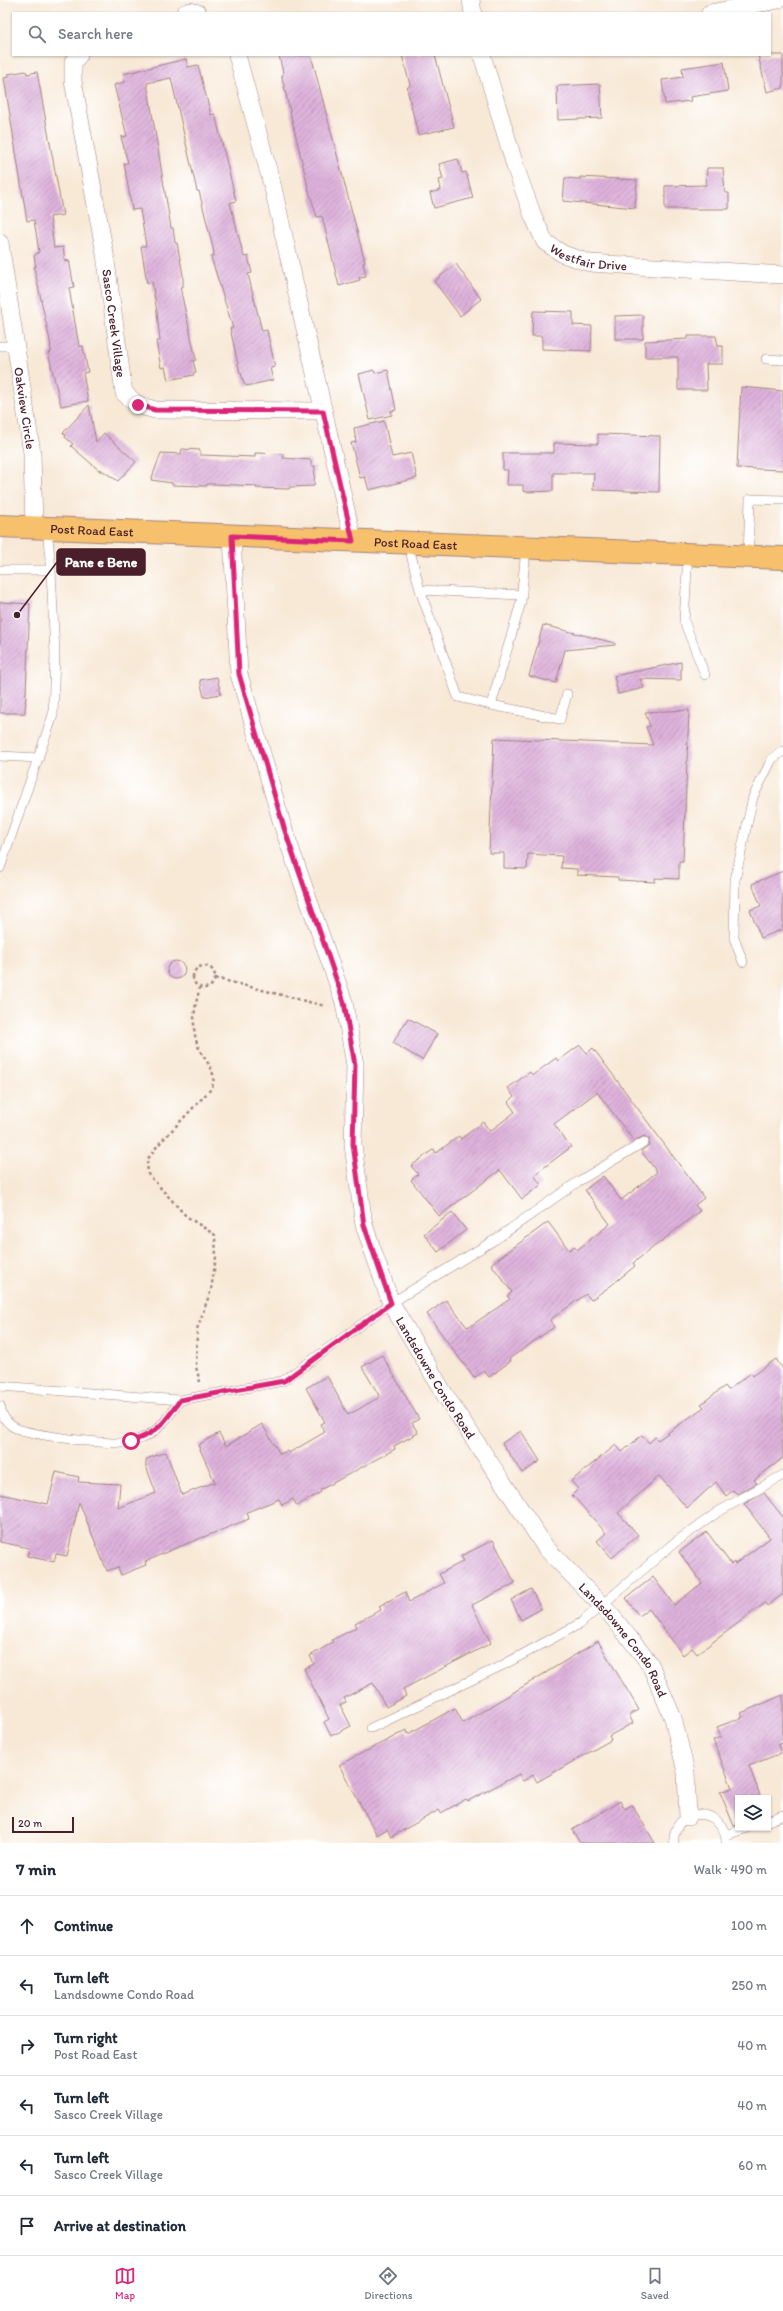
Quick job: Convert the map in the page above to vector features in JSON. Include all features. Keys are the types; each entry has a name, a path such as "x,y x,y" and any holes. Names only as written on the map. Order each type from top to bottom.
{"main road":[{"name":"Post Road East","path":"0,526 783,558"}],"street":[{"path":"471,0 473,12"},
{"path":"715,12 778,0"},
{"name":"Sasco Creek Village","path":"78,56 73,62 73,81 106,254 124,393 138,405 155,410 323,411"},
{"path":"237,56 273,188 353,541"},
{"name":"Westfair Drive","path":"482,56 516,168 533,216 545,242 562,254 590,263 783,274"},
{"name":"Oakview Circle","path":"0,243 7,346 32,453 41,527"},
{"name":"Landsdowne Condo Road","path":"232,536 239,674 284,828 344,1002 355,1065 353,1144 364,1225 391,1303 445,1395 546,1548 602,1606 650,1664 673,1718 686,1772 688,1817"}],"lane":[{"path":"766,359 783,360"},
{"path":"748,556 750,499 783,500"},
{"path":"0,868 53,715 55,654 51,570 41,527"},
{"path":"408,543 420,590 458,697 560,719 568,694"},
{"path":"491,705 522,595 526,548"},
{"path":"688,554 684,621 705,675"},
{"path":"0,570 51,570"},
{"path":"420,590 522,595"},
{"path":"743,962 734,938 734,880 753,797 772,759 783,751"},
{"path":"0,756 39,758"},
{"path":"0,1386 180,1400 284,1381 391,1303 496,1239 579,1181 644,1142"},
{"path":"0,1406 2,1416 13,1427 46,1435 118,1443 142,1438 153,1432 163,1425 180,1400"},
{"path":"371,1728 503,1665 581,1623 674,1543 718,1512 783,1475"},
{"path":"674,1843 673,1836 678,1825 688,1817 700,1814 712,1817 722,1824 726,1839 741,1831"},
{"path":"771,1820 783,1815"}],"path":[{"path":"198,967 210,967 214,972 215,978 210,986 200,987 195,984 193,978 194,972 198,967"},
{"path":"215,978 328,1006 344,1002"},
{"path":"200,987 194,1024 197,1044 212,1070 214,1081 211,1089 158,1145 147,1160 148,1174 186,1216 214,1235 216,1257 211,1290 197,1329 196,1367 204,1396"}],"building":[{"path":"783,55 783,88 767,92 758,56"},
{"path":"279,56 311,56 365,262 363,263 366,276 359,277 360,280 339,286 322,216 317,217 309,191 282,78 283,73"},
{"path":"402,56 435,56 454,127 418,135 407,88 410,85"},
{"path":"186,59 188,67 198,65 211,115 215,114 236,201 230,203 244,257 248,256 252,273 248,274 262,331 267,330 275,367 270,368 273,380 247,386 244,384 240,373 230,328 233,328 211,257 214,256 213,248 199,191 197,191 171,78 147,83 171,228 173,228 175,243 177,243 183,275 183,287 180,287 196,360 193,361 196,372 193,373 194,375 168,380 165,367 161,368 156,341 160,341 157,312 152,282 147,283 141,246 146,246 140,209 132,210 124,163 128,163 121,137 127,136 114,85 125,82 123,74"},
{"path":"724,62 728,91 690,97 691,101 665,104 662,80 683,77 682,68"},
{"path":"26,71 27,74 37,72 63,215 50,217 54,248 63,247 65,261 69,260 74,287 69,288 79,346 83,346 88,372 83,373 88,401 61,406 48,353 51,352 50,341 34,267 36,267 34,256 39,252 34,220 27,221 4,78 9,77 8,74"},
{"path":"600,84 602,118 558,120 557,86"},
{"path":"458,159 462,173 466,172 473,198 434,208 430,193 441,190 439,180 443,179 439,164"},
{"path":"707,168 723,168 725,193 729,193 729,209 665,209 665,186 706,185"},
{"path":"580,177 637,180 635,208 563,201 565,178 580,179"},
{"path":"456,264 481,299 460,316 434,281"},
{"path":"533,311 573,312 573,325 592,326 591,351 542,349 542,336 532,336"},
{"path":"643,315 643,339 615,339 615,316"},
{"path":"688,336 716,336 718,346 723,346 723,364 706,364 707,390 678,390 678,357 645,357 645,341 688,339"},
{"path":"374,370 375,373 388,370 396,410 391,411 392,415 370,420 359,374"},
{"path":"741,387 783,391 783,470 737,468"},
{"path":"89,405 96,442 104,433 136,462 118,481 100,469 101,472 71,446 73,444 65,437 66,435 63,433"},
{"path":"384,421 392,457 411,453 417,478 369,490 365,477 360,478 351,443 356,442 354,428"},
{"path":"598,434 660,436 659,492 593,490 594,473 553,473 553,491 527,492 523,491 523,485 507,485 508,470 503,470 503,453 554,453 554,443 598,444"},
{"path":"182,449 200,450 200,455 255,457 255,453 283,454 283,458 311,460 311,466 315,466 314,486 290,487 289,489 256,488 256,486 215,484 207,484 206,486 172,485 172,483 151,480 161,453 181,454"},
{"path":"0,602 30,604 25,713 0,713"},
{"path":"543,625 615,643 615,645 565,650 556,683 529,676"},
{"path":"681,662 681,680 640,679 644,688 618,694 614,676"},
{"path":"217,677 221,694 204,697 200,680"},
{"path":"689,710 683,861 679,861 679,879 655,878 655,882 618,880 618,877 577,875 577,869 561,868 562,856 528,854 527,869 504,868 504,853 489,853 494,738 653,745 646,727 650,726 645,712"},
{"path":"783,871 783,929 761,938 750,910 761,906 752,884"},
{"path":"176,961 182,964 185,970 182,976 176,979 170,976 167,970 170,964"},
{"path":"408,1018 437,1034 422,1060 393,1043"},
{"path":"580,1045 587,1053 593,1048 704,1198 695,1205 700,1211 633,1263 635,1266 591,1300 586,1294 550,1320 554,1327 509,1359 511,1361 489,1377 484,1371 474,1378 427,1314 446,1300 467,1327 472,1325 510,1299 507,1296 512,1292 491,1264 548,1222 569,1250 574,1246 577,1250 610,1224 585,1190 603,1176 621,1200 657,1172 641,1151 649,1145 649,1139 644,1136 634,1141 597,1092 554,1124 571,1147 534,1175 541,1185 522,1199 500,1170 439,1216 411,1180 418,1174 411,1166 434,1149 436,1153 459,1136 461,1139 483,1122 490,1131 515,1112 508,1102 514,1097 508,1088 530,1072 533,1075 556,1058 558,1061"},
{"path":"452,1212 466,1230 438,1252 424,1234"},
{"path":"382,1355 419,1419 412,1423 418,1433 394,1446 395,1449 320,1490 321,1492 297,1506 293,1499 282,1505 279,1499 247,1512 249,1519 171,1550 145,1562 146,1565 121,1575 118,1567 107,1571 79,1502 67,1556 56,1554 54,1562 27,1556 29,1548 0,1542 0,1494 48,1504 56,1472 79,1477 78,1482 120,1484 118,1508 156,1493 146,1466 146,1459 166,1452 182,1495 215,1482 198,1445 219,1433 226,1446 262,1424 280,1454 287,1451 289,1453 325,1432 321,1424 325,1422 306,1388 327,1376 348,1415 380,1397 362,1367"},
{"path":"776,1359 783,1369 783,1458 754,1480 757,1483 737,1494 733,1490 726,1496 716,1482 687,1508 659,1476 618,1513 638,1535 612,1558 597,1541 606,1533 572,1495 578,1489 571,1481 616,1445 622,1452 642,1435 649,1443 655,1437 658,1440 704,1407 701,1404 725,1386 728,1390 751,1373 753,1376"},
{"path":"521,1431 540,1461 522,1473 502,1443"},
{"path":"764,1493 783,1517 783,1594 767,1606 765,1603 697,1654 692,1648 683,1655 649,1609 639,1616 626,1598 653,1577 674,1605 702,1583 679,1552 707,1532 731,1564 734,1562 735,1564 770,1538 744,1504"},
{"path":"493,1540 515,1583 472,1605 491,1643 403,1689 406,1696 386,1707 373,1683 344,1698 346,1702 340,1705 351,1726 331,1736 324,1722 329,1719 304,1669 314,1664 310,1656 333,1642 332,1640 357,1627 355,1623 381,1610 379,1606 405,1592 409,1602 444,1583 439,1574 464,1561 461,1556"},
{"path":"531,1589 541,1609 521,1620 511,1600"},
{"path":"598,1641 639,1710 629,1715 633,1723 609,1736 611,1740 537,1782 533,1775 523,1781 519,1774 468,1801 466,1799 441,1813 439,1810 391,1837 387,1829 377,1835 339,1765 407,1730 408,1734 455,1708 463,1723"},
{"path":"783,1695 783,1743 778,1745 781,1753 749,1766 760,1795 735,1795 734,1826 720,1792 732,1788 713,1740 721,1737 717,1727 743,1717 741,1713"},
{"path":"620,1801 625,1809 632,1805 655,1843 580,1843 572,1830"}],"place":[{"name":"Pane e Bene","path":"17,615"}],"route":[{"path":"131,1441 142,1438 163,1425 180,1400 284,1381 391,1303 364,1225 353,1144 355,1065 344,1002 284,828 239,674 232,536 353,541 323,411 155,410 138,405"}]}
